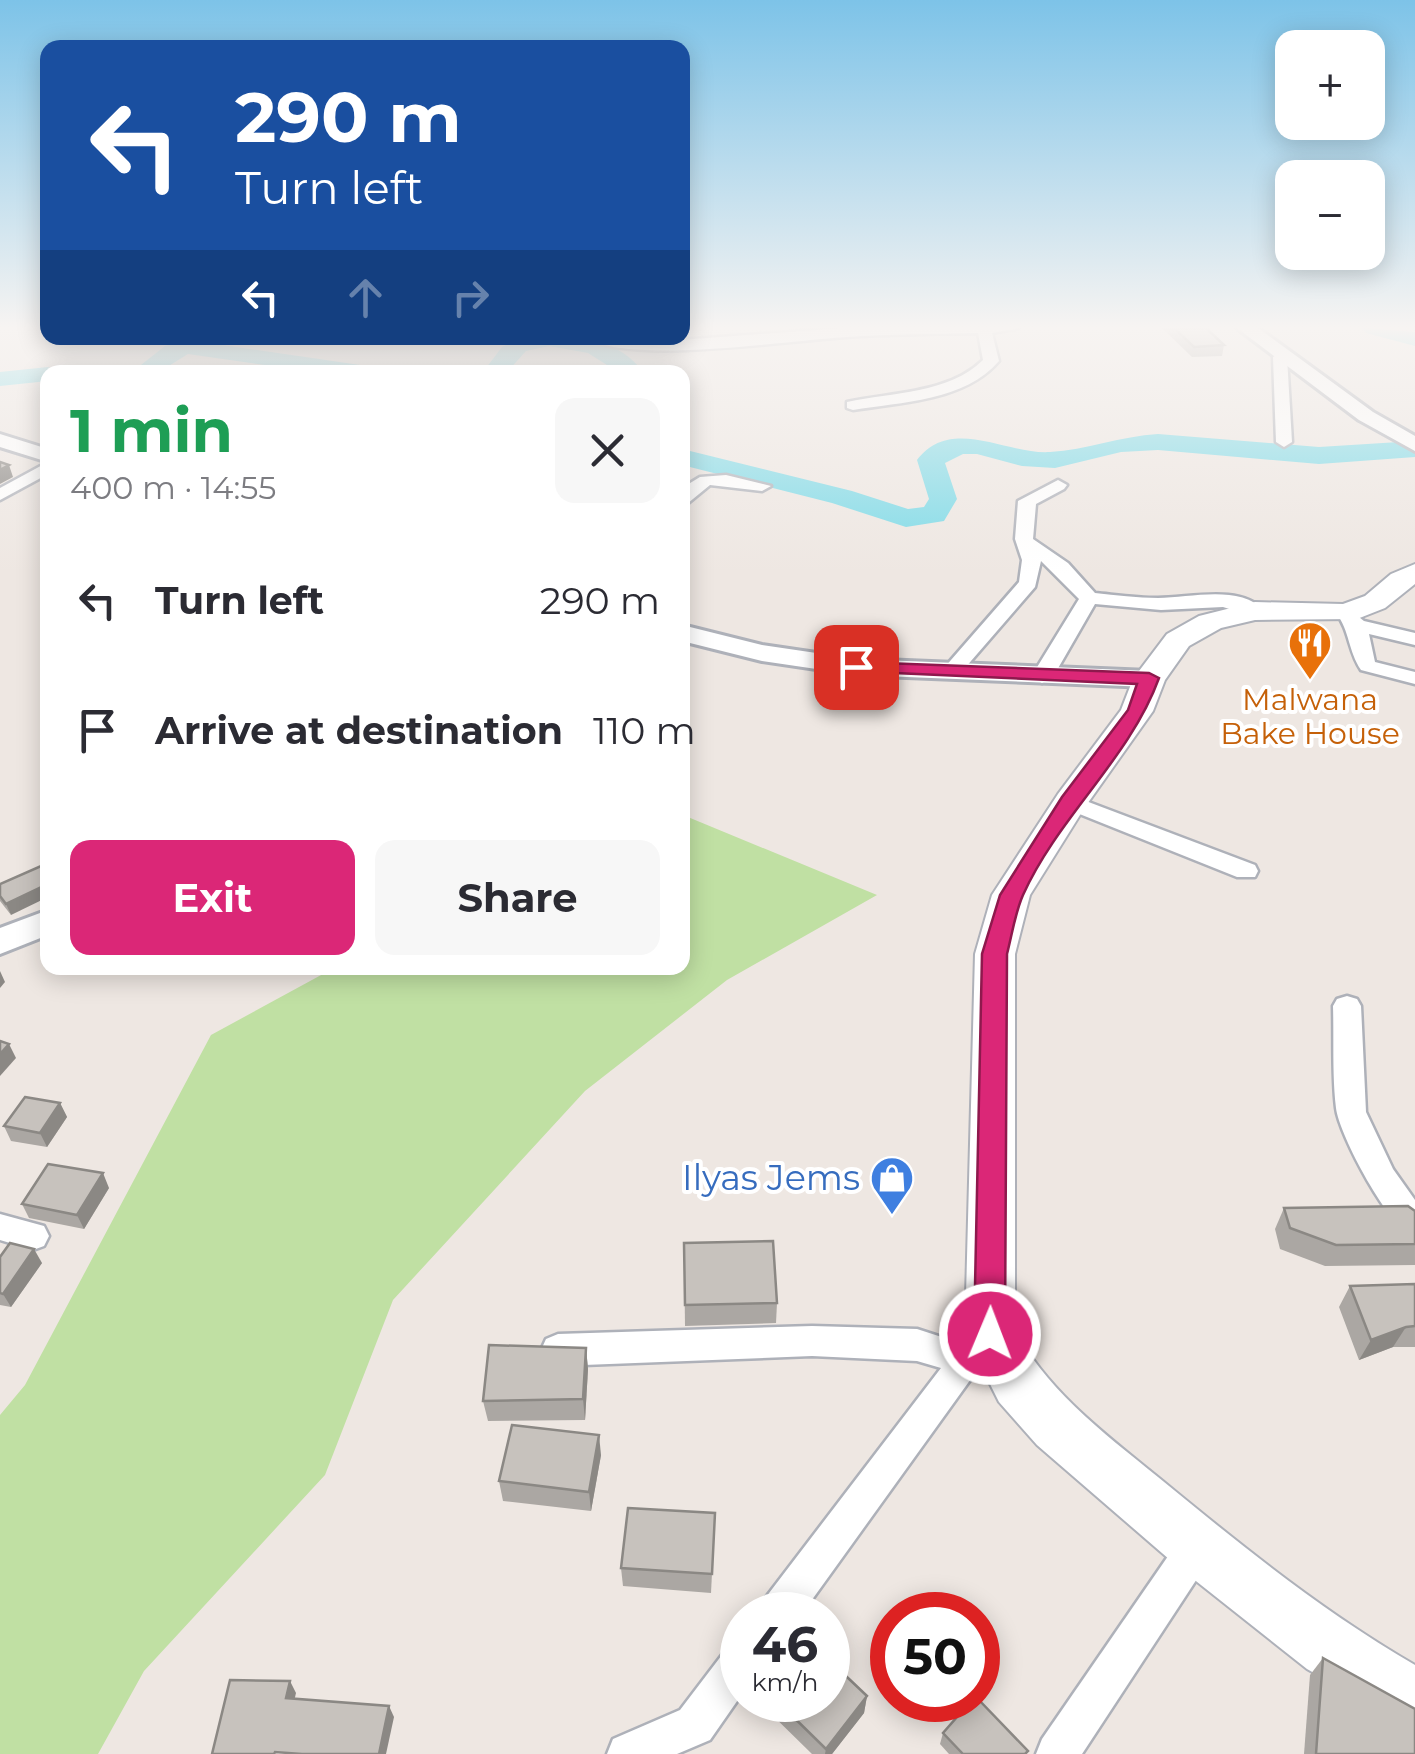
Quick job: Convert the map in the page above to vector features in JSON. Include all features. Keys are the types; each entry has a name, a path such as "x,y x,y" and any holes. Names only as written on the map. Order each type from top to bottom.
{"main road":[{"path":"1415,573 1351,619 1255,612 1210,622 1178,640 1149,678 1137,710 1070,802 1011,895 994,954 977,1347 1056,1427 1198,1546 1328,1648 1415,1699"}],"street":[{"path":"1283,410 1284,442"},
{"path":"1362,410 1411,442"},
{"path":"0,440 40,453"},
{"path":"0,495 40,471"},
{"path":"690,486 700,480 762,486"},
{"path":"1058,484 1026,502 1024,539 1061,567 1089,598 1158,604 1222,602 1248,605 1255,612"},
{"path":"951,672 1028,582 1032,574 1029,544"},
{"path":"1042,677 1089,598"},
{"path":"1351,619 1415,638"},
{"path":"1351,619 1368,666 1415,678"},
{"path":"690,635 762,653 856,667 1042,677 1149,678"},
{"path":"1070,802 1246,871"},
{"path":"0,942 40,924"},
{"path":"1347,1006 1352,1112 1382,1178 1415,1226"},
{"path":"0,1227 32,1236"},
{"path":"558,1350 812,1341 977,1347"},
{"path":"793,1592 977,1347"},
{"path":"1057,1754 1198,1546"},
{"path":"628,1754 695,1725 720,1691"}],"green space":[{"path":"690,818 877,895 727,980 585,1091 393,1300 325,1475 144,1671 98,1754 0,1754 0,1415 25,1385 211,1035 321,975 690,975"}],"building":[{"path":"40,866 40,888 6,904 0,896 0,884"},
{"path":"25,1097 60,1103 40,1133 4,1126"},
{"path":"48,1164 103,1173 77,1215 22,1204"},
{"path":"1408,1206 1415,1211 1415,1244 1336,1245 1290,1228 1284,1208"},
{"path":"773,1241 777,1303 685,1305 684,1243"},
{"path":"10,1243 34,1249 3,1294 0,1257"},
{"path":"1415,1284 1415,1326 1371,1340 1350,1286"},
{"path":"489,1345 586,1348 583,1399 483,1401"},
{"path":"512,1425 599,1435 589,1492 499,1481"},
{"path":"628,1508 715,1513 712,1574 621,1568"},
{"path":"1323,1658 1415,1709 1415,1754 1316,1754"},
{"path":"230,1680 290,1681 286,1698 389,1706 379,1754 212,1754"},
{"path":"850,1680 867,1696 850,1718"},
{"path":"798,1722 847,1722 826,1749"},
{"path":"953,1722 1000,1722 1028,1751 963,1754 943,1733"}],"waterway":[{"path":"690,459 842,497 906,518 934,515 943,499 931,460 962,446 1038,461 1121,444 1158,442 1319,455 1415,449"}],"place":[{"name":"Malwana Bake House","path":"1310,681"},
{"name":"Ilyas Jems","path":"892,1216"}],"route":[{"path":"856,667 1042,677 1149,678 1137,710 1070,802 1011,895 994,954 990,1334"}]}
